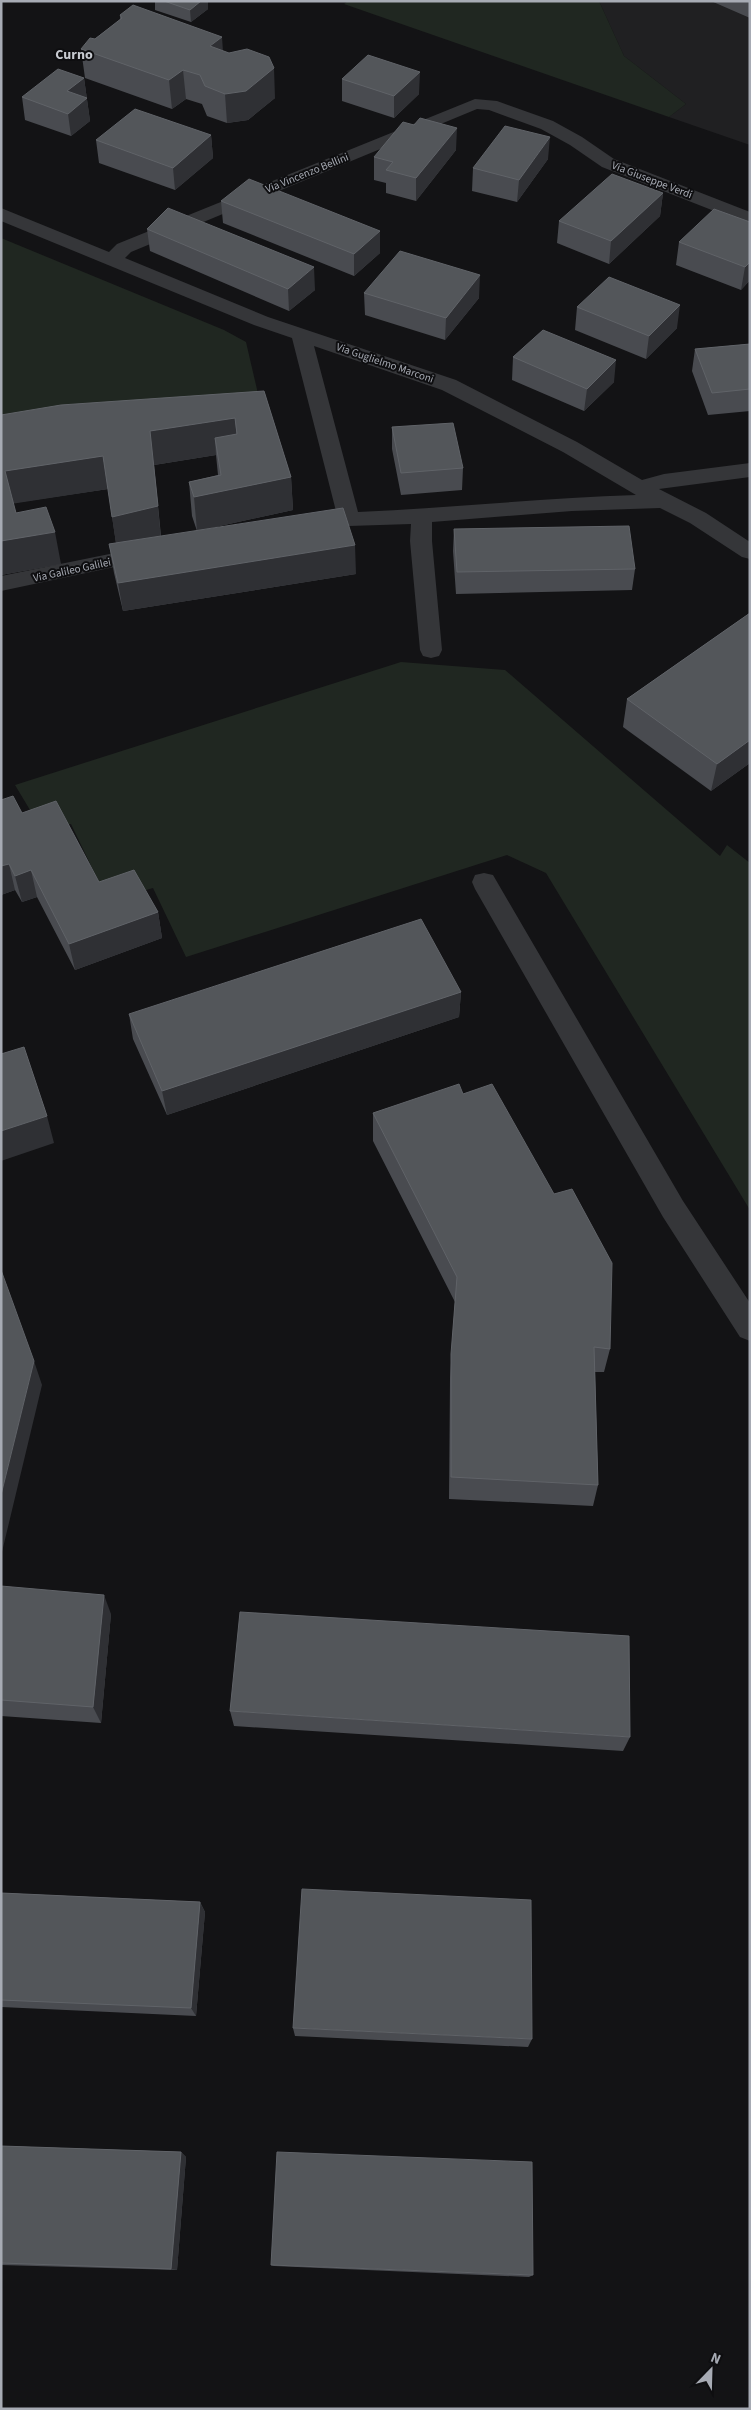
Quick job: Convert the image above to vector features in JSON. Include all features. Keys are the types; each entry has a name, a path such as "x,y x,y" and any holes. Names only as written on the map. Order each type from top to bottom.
{"street":[{"name":"Via Giuseppe Verdi","path":"475,104 491,105 547,125 576,141 608,163 750,218"},
{"name":"Via Vincenzo Bellini","path":"114,258 124,248 475,104"},
{"name":"Via Guglielmo Marconi","path":"1,214 114,258 261,321 449,385 570,447 663,501 698,518 750,552"},
{"path":"301,334 340,520 422,516 572,504 663,501"},
{"path":"640,487 664,481 750,470"},
{"path":"422,516 421,541 431,650"},
{"name":"Via Galileo Galilei","path":"1,584 168,550"},
{"path":"484,882 673,1209 750,1328"}],"shaded area":[{"path":"348,1 599,1 624,56 686,104 669,117 344,4"},
{"path":"599,1 750,1 750,145 669,117 686,104 624,56"},
{"path":"1,238 224,330 246,342 265,424 1,449"},
{"path":"401,662 505,670 720,856 727,845 750,863 750,1210 546,873 507,855 186,957 153,888 108,901 71,824 42,830 15,785"}],"building":[{"path":"164,1 201,1 190,10"},
{"path":"133,5 222,37 210,46 229,53 247,49 269,57 274,68 246,91 225,94 205,86 200,75 183,70 169,80 81,49 90,38 95,39 122,18 120,15"},
{"path":"368,55 420,72 394,96 342,79"},
{"path":"58,69 84,78 67,91 87,98 68,114 22,97"},
{"path":"135,109 211,135 173,168 96,140"},
{"path":"420,118 457,128 416,178 386,170 393,162 374,157 403,122 414,125"},
{"path":"505,126 550,137 519,180 473,168"},
{"path":"612,174 663,193 611,241 559,221"},
{"path":"249,179 380,231 354,254 221,201"},
{"path":"168,208 314,267 288,289 147,229"},
{"path":"714,209 750,222 750,262 745,267 679,242"},
{"path":"400,251 480,275 446,318 364,293"},
{"path":"609,277 680,305 649,336 577,307"},
{"path":"543,330 616,360 587,389 513,357"},
{"path":"750,344 750,389 712,393 695,349"},
{"path":"264,391 291,477 194,497 189,482 221,475 215,438 237,434 235,418 150,431 158,506 112,517 103,456 5,471 16,513 46,507 55,532 1,541 1,415 61,405"},
{"path":"453,423 463,468 401,473 392,427"},
{"path":"343,508 355,545 118,583 109,544"},
{"path":"629,526 635,569 457,572 454,529"},
{"path":"750,613 750,740 717,764 627,699"},
{"path":"13,796 22,813 56,801 99,882 134,870 158,912 69,944 31,870 15,876 9,864 1,866 1,800"},
{"path":"421,919 461,992 162,1091 129,1014"},
{"path":"24,1047 47,1116 1,1131 1,1054"},
{"path":"459,1084 463,1094 492,1084 554,1194 572,1189 612,1263 610,1349 594,1347 598,1485 451,1477 451,1354 457,1277 373,1113"},
{"path":"1,1270 34,1361 1,1495"},
{"path":"1,1586 104,1595 93,1707 1,1700"},
{"path":"240,1612 629,1636 630,1737 230,1711"},
{"path":"302,1889 531,1900 532,2039 293,2028"},
{"path":"1,1893 200,1902 191,2008 1,2000"},
{"path":"1,2146 181,2152 171,2269 1,2263"},
{"path":"277,2152 532,2162 533,2275 271,2265"}],"district":[{"name":"Curno","path":"74,55"}]}
